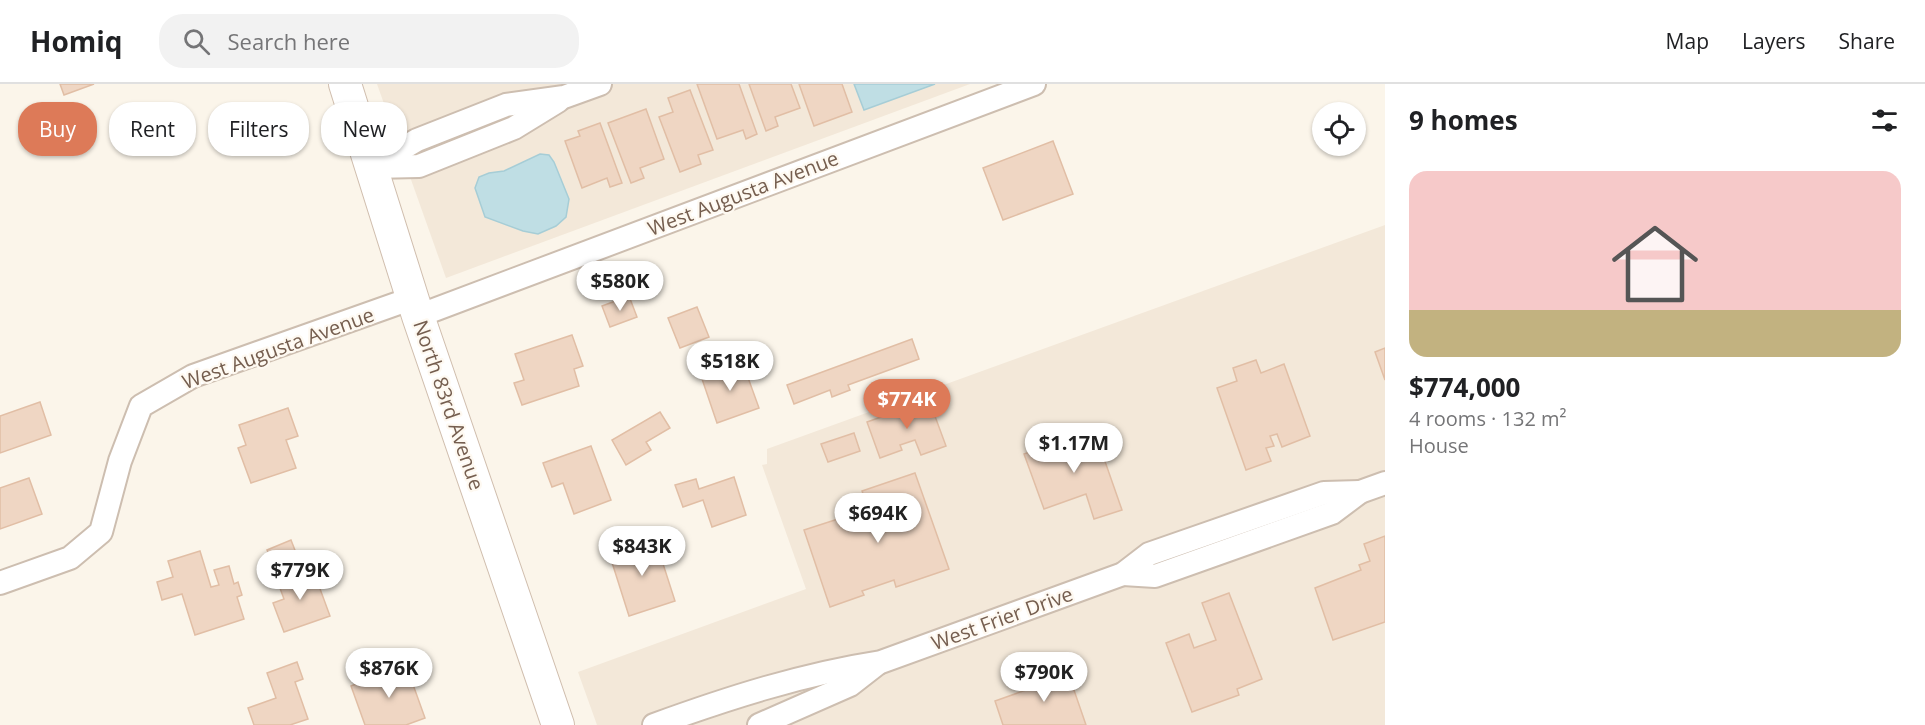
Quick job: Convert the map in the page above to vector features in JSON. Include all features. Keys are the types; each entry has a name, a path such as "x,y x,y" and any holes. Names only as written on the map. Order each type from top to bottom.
{"main road":[{"name":"North 83rd Avenue","path":"345,84 416,307 558,725"}],"street":[{"path":"372,167 409,143 506,105 561,90 600,84"},
{"name":"West Augusta Avenue","path":"0,583 70,558 101,532 120,461 141,406 193,376 416,307 1034,84"},
{"path":"372,167 419,166 495,136 514,128 561,90"},
{"path":"485,113 495,136"},
{"name":"West Frier Drive","path":"654,725 683,720 721,701 840,668 881,662 1123,574 1149,554 1324,493 1360,492 1385,483"},
{"name":"West Frier Drive","path":"759,725 850,685 881,662"}],"shaded area":[{"path":"377,84 970,84 446,278 403,156 407,156 407,102 383,102"},
{"path":"1385,225 1385,725 597,725 578,672 806,589 762,465 767,464 767,449"}],"water":[{"path":"854,84 935,84 864,110"},
{"path":"540,154 549,155 554,162 569,199 566,217 556,226 538,234 485,217 475,188 479,177 504,171"}],"building":[{"path":"60,84 94,84 64,95"},
{"path":"697,84 739,84 757,134 746,139 743,130 717,139"},
{"path":"749,84 791,84 800,108 775,117 778,126 766,131"},
{"path":"799,84 842,84 852,112 814,126"},
{"path":"690,90 713,150 698,155 701,164 680,172 659,117 673,112 668,98"},
{"path":"646,109 664,159 640,168 644,178 631,183 608,123"},
{"path":"600,123 622,183 610,187 607,178 582,188 565,141 580,136 578,131"},
{"path":"1053,141 1073,194 1003,220 983,168"},
{"path":"629,296 637,317 610,327 602,306"},
{"path":"697,307 709,337 680,348 668,318"},
{"path":"572,335 583,366 574,369 579,386 522,405 514,383 524,380 515,354"},
{"path":"912,339 919,359 848,385 850,390 832,397 830,390 794,404 787,385"},
{"path":"1385,348 1385,380 1375,352"},
{"path":"1256,360 1261,373 1284,364 1310,436 1282,447 1277,434 1270,436 1274,446 1266,448 1271,461 1246,470 1217,388 1237,381 1233,368"},
{"path":"742,361 759,408 717,423 701,376"},
{"path":"929,400 946,446 921,455 915,440 900,445 902,450 880,458 867,422"},
{"path":"40,402 51,435 0,453 0,416"},
{"path":"288,408 298,436 286,440 296,468 251,483 238,448 246,445 239,425"},
{"path":"660,412 670,428 646,442 651,450 626,465 612,440"},
{"path":"1094,430 1122,510 1094,519 1086,494 1044,509 1024,454"},
{"path":"854,433 860,451 828,462 821,444"},
{"path":"591,446 611,500 574,514 563,483 552,487 543,463"},
{"path":"915,473 949,569 896,587 894,580 862,591 864,595 830,607 804,530 838,519 840,526 871,515 862,491"},
{"path":"734,477 746,515 712,527 703,500 683,507 675,485 696,479 699,489"},
{"path":"29,478 42,514 0,529 0,488"},
{"path":"1385,536 1385,622 1333,640 1315,588 1361,570 1359,565 1370,561 1364,544"},
{"path":"655,539 675,601 629,616 609,553"},
{"path":"291,540 300,563 276,572 267,550"},
{"path":"200,551 211,587 219,585 214,570 229,566 234,584 238,582 242,595 237,597 244,619 195,635 182,594 162,600 157,582 173,577 168,561"},
{"path":"312,567 330,616 284,632 273,603 284,599 277,580"},
{"path":"1229,593 1262,679 1237,689 1239,695 1192,712 1166,643 1189,634 1194,648 1216,640 1202,603"},
{"path":"297,662 303,679 295,682 308,719 290,725 254,725 248,708 276,698 267,673"},
{"path":"1065,664 1086,725 1003,725 995,701 1043,684 1040,673"},
{"path":"406,665 425,718 406,725 365,725 351,686"}]}
